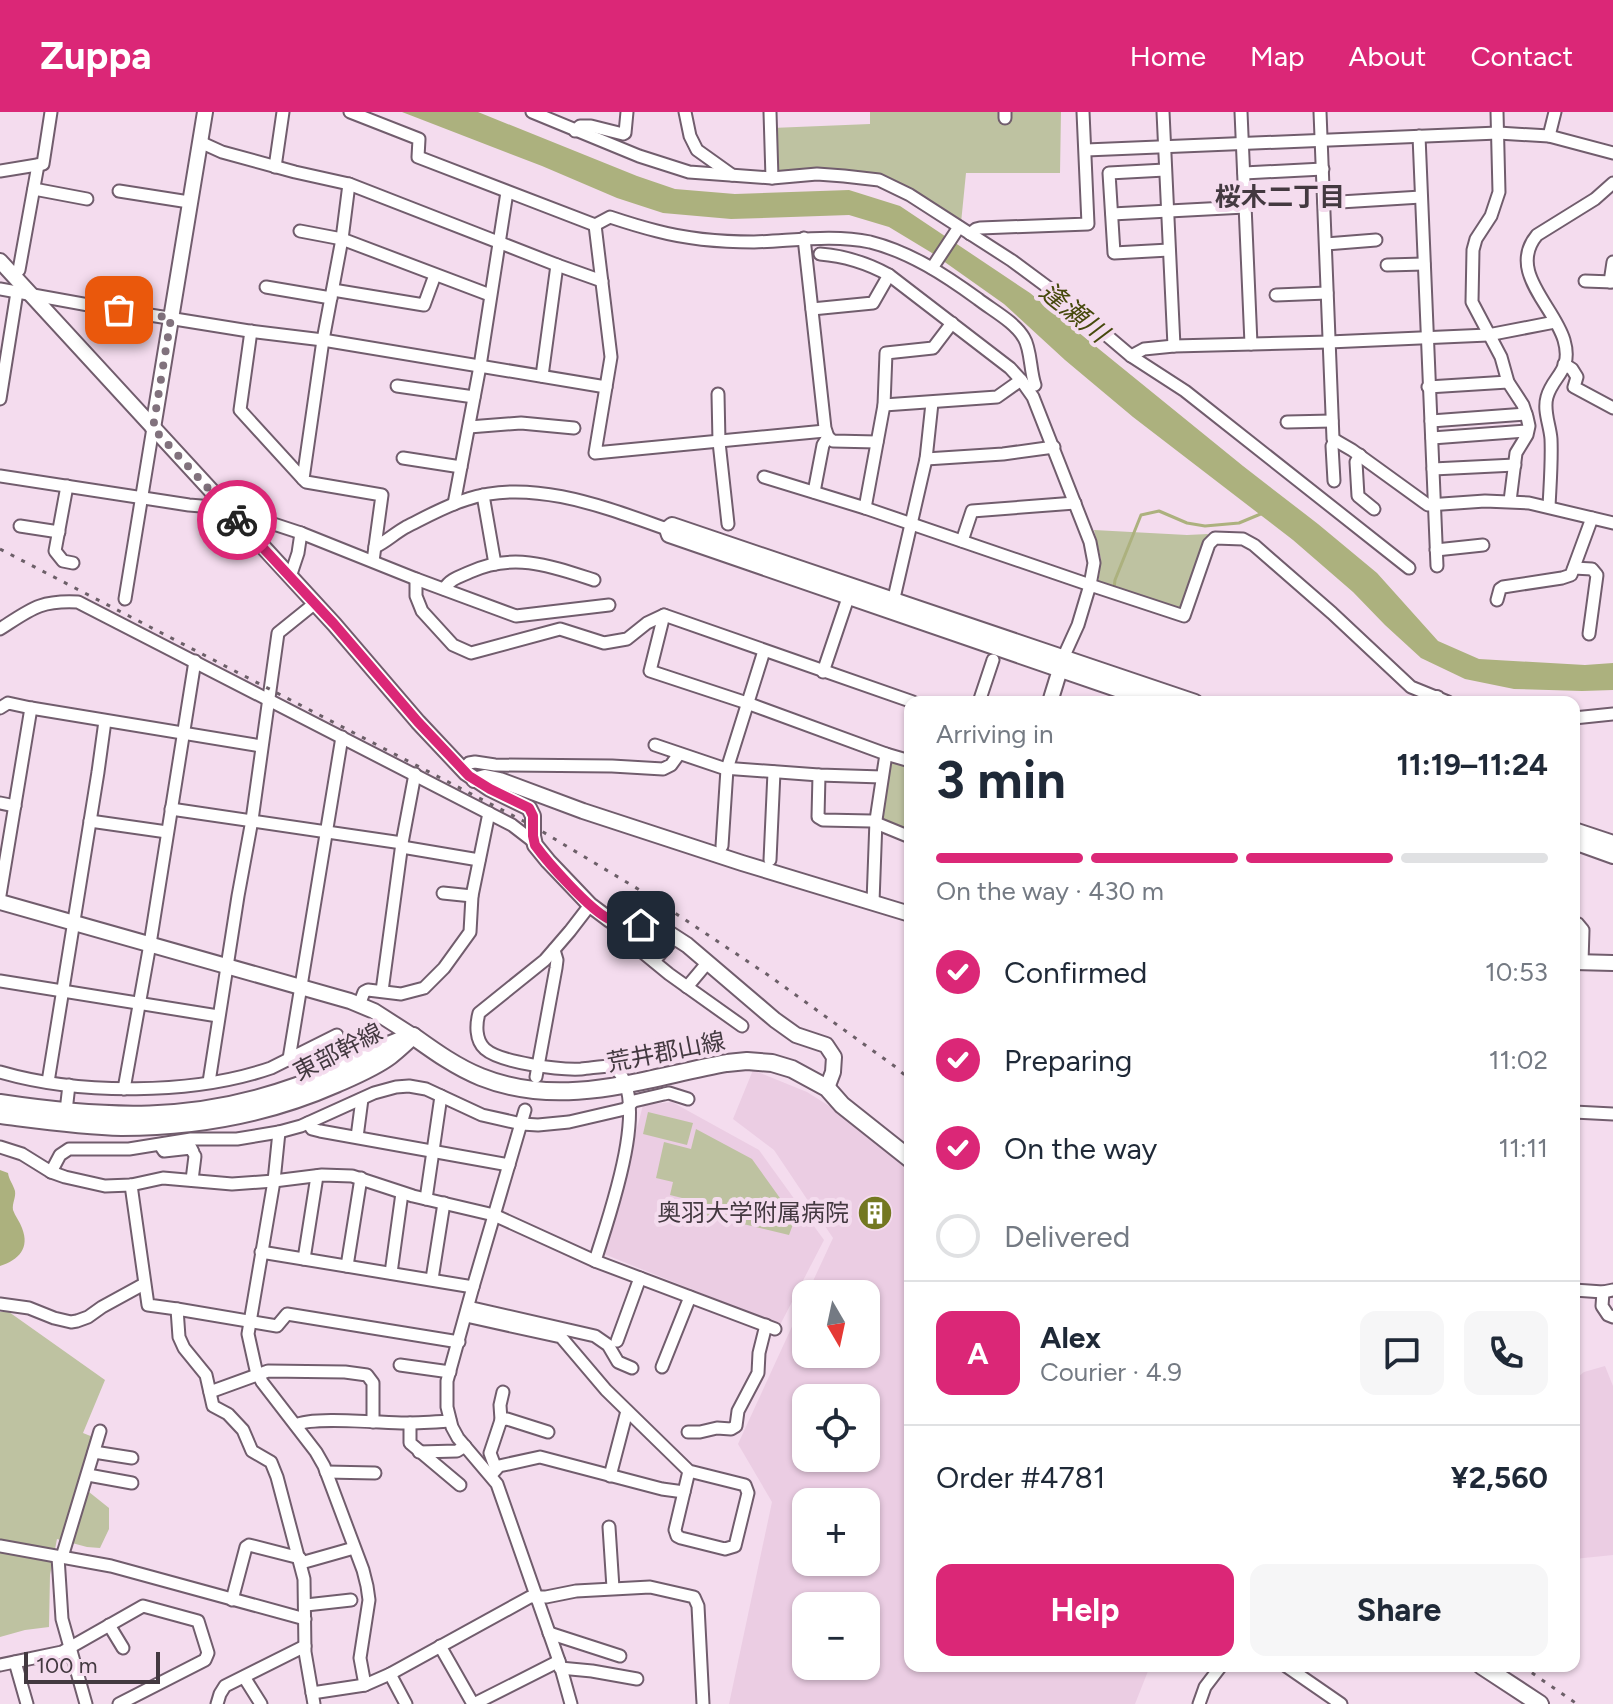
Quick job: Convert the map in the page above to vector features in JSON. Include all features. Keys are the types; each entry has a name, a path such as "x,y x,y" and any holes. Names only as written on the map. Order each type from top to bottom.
{"main road":[{"name":"荒井郡山線","path":"413,1036 446,1059 494,1082 523,1089 570,1093 691,1069 747,1061 772,1063 792,1069 827,1088 842,1105 904,1154"},
{"name":"東部幹線","path":"0,1103 66,1111 150,1115 201,1110 243,1103 327,1075 413,1036"},
{"name":"東部幹線","path":"0,1115 119,1127 165,1126 204,1130 317,1093 393,1055 413,1036"},
{"path":"1490,1672 1532,1702"}],"street":[{"path":"0,171 43,164 51,112"},
{"path":"125,599 205,112"},
{"path":"275,167 283,112"},
{"path":"350,112 419,139 418,157 595,225 610,217 659,232 713,239 753,242 804,238 871,243 901,253 932,268 1013,325 1024,336 1035,385"},
{"path":"532,112 639,156 689,172 772,178 817,174 844,176 879,180 910,195 1011,260 1065,300 1131,356 1185,391 1409,568"},
{"path":"575,131 580,126 586,126 623,134 627,112"},
{"path":"685,112 690,136 697,150 732,175"},
{"path":"770,112 772,178"},
{"path":"970,234 980,228 1088,224 1083,112"},
{"path":"1163,112 1174,346"},
{"path":"1241,112 1251,344"},
{"path":"1320,112 1332,434 1335,440 1425,504 1533,503 1613,523"},
{"path":"1497,112 1499,192 1491,216 1476,239 1473,250 1472,302 1502,360 1508,382 1523,405 1529,426 1516,453 1510,501"},
{"path":"1549,136 1555,112"},
{"path":"1086,150 1498,133 1549,136 1613,153"},
{"path":"1419,136 1437,566"},
{"path":"200,142 222,152 275,167 349,184 602,281"},
{"path":"13,275 19,270 38,165"},
{"path":"1244,173 1323,169"},
{"path":"1165,170 1109,173 1114,253 1169,250"},
{"path":"1549,507 1551,435 1545,408 1547,394 1562,371 1566,358 1565,343 1528,272 1527,257 1530,243 1537,235 1595,199 1613,183"},
{"path":"303,479 349,184"},
{"path":"34,189 87,199"},
{"path":"119,191 189,202"},
{"path":"454,504 480,366 507,192"},
{"path":"1324,203 1421,197"},
{"path":"1112,214 1245,207"},
{"path":"595,225 611,357 595,453 827,434"},
{"path":"932,268 958,228"},
{"path":"300,231 342,239 490,295"},
{"path":"804,238 827,434 814,492"},
{"path":"1326,244 1376,240"},
{"path":"820,254 856,260 889,275 988,350 1021,380 1033,397 1087,531 1094,571 1052,696"},
{"path":"0,261 23,293 153,428 469,775 529,808 533,816 534,842"},
{"path":"1585,281 1611,282 1613,262"},
{"path":"1387,265 1424,264"},
{"path":"542,376 557,265"},
{"path":"266,287 424,305 435,275"},
{"path":"812,309 873,303 889,275"},
{"path":"0,289 606,387"},
{"path":"0,399 23,293"},
{"path":"1276,295 1327,293"},
{"path":"1131,356 1144,349 1174,346 1488,335 1555,322"},
{"path":"865,508 884,405 886,353 933,348 952,323"},
{"path":"251,331 240,410 306,482 382,495 373,561"},
{"path":"1564,364 1577,377 1574,387 1613,408"},
{"path":"884,405 997,397 1021,380"},
{"path":"1428,387 1508,382"},
{"path":"397,386 474,397"},
{"path":"718,394 719,442 728,524"},
{"path":"894,598 926,459 932,403"},
{"path":"1431,421 1526,414"},
{"path":"1287,422 1332,421"},
{"path":"469,427 521,423 574,428"},
{"path":"1432,438 1527,431"},
{"path":"827,434 833,441 877,442"},
{"path":"1334,481 1332,446 1335,440"},
{"path":"926,459 1054,447"},
{"path":"1360,455 1356,462 1358,496 1374,509"},
{"path":"403,458 461,467"},
{"path":"1433,469 1515,465"},
{"path":"0,476 225,508 301,533 516,616 609,605"},
{"path":"764,477 1184,616 1209,544 1215,538 1243,539 1254,545 1332,613 1411,687 1430,696"},
{"path":"67,486 55,551 63,561 73,563"},
{"path":"375,547 454,504 483,495 516,492 552,495 587,502 667,529 672,525 1061,664 1174,696"},
{"path":"483,495 495,564"},
{"path":"962,541 972,511 1075,503"},
{"path":"1497,600 1503,587 1571,575 1592,518"},
{"path":"20,526 59,532"},
{"path":"290,577 301,533"},
{"path":"1436,550 1483,545"},
{"path":"444,589 451,580 476,569 513,562 538,563 594,580"},
{"path":"1574,568 1592,569 1597,575 1589,634"},
{"path":"416,579 416,596 422,611 453,645 471,653 560,629 604,643 627,639 647,623 664,615 904,699"},
{"path":"850,591 894,598 1139,696"},
{"path":"823,672 850,591"},
{"path":"0,629 27,610 44,603 78,602 512,825 534,842 548,861 590,905 610,920 619,933 742,1026"},
{"path":"209,1082 252,820 278,633 314,604"},
{"path":"664,615 650,671 904,759"},
{"path":"722,846 727,769 764,651"},
{"path":"981,696 993,660"},
{"path":"124,1089 195,661"},
{"path":"0,708 8,703 261,746"},
{"path":"0,895 31,708"},
{"path":"1580,717 1613,714"},
{"path":"48,1082 105,721"},
{"path":"289,1059 342,737"},
{"path":"655,745 727,769 882,777"},
{"path":"469,775 469,763 475,762 663,769 671,765 679,754"},
{"path":"873,902 876,822 886,754"},
{"path":"770,860 774,772"},
{"path":"382,991 415,774"},
{"path":"469,775 500,780 742,863 904,912"},
{"path":"819,775 818,817 823,820 876,822 904,834"},
{"path":"0,803 15,806"},
{"path":"171,809 325,831 479,860"},
{"path":"359,1005 366,991 401,994 424,988 444,968 470,932 472,896 489,813"},
{"path":"90,821 167,832"},
{"path":"1580,832 1613,843"},
{"path":"1580,844 1613,856"},
{"path":"443,893 472,896"},
{"path":"0,902 359,1005 383,1016 413,1036"},
{"path":"590,905 545,960 479,1013 477,1024 484,1048 537,1072 612,1066 623,1074 630,1129 595,1261"},
{"path":"610,920 653,928 675,937 775,1020 796,1035 826,1045 834,1057 827,1088"},
{"path":"1580,926 1583,930 1580,949"},
{"path":"654,961 675,937"},
{"path":"537,1072 556,968 554,950"},
{"path":"687,987 708,962"},
{"path":"1580,962 1613,963"},
{"path":"0,981 218,1016"},
{"path":"0,1072 69,1085 124,1089 209,1082 246,1077 271,1068 337,1035"},
{"path":"66,1111 69,1085"},
{"path":"51,1172 60,1155 69,1149 129,1149 159,1145 204,1130 237,1139 279,1132 308,1123 386,1089 404,1086 426,1089 476,1113 538,1125 569,1122 625,1109 634,1101 669,1093 688,1099"},
{"path":"426,1199 441,1096"},
{"path":"357,1137 362,1099"},
{"path":"493,1472 454,1432 447,1393 473,1287 525,1110"},
{"path":"1580,1112 1613,1114"},
{"path":"308,1123 315,1130 509,1165"},
{"path":"279,1132 274,1181 248,1334 258,1374 316,1452 326,1472 363,1570 369,1600 360,1658 365,1685"},
{"path":"159,1145 164,1151 191,1148 194,1154 192,1180"},
{"path":"0,1147 22,1154 51,1172 105,1186 131,1185 156,1178 222,1183 317,1176 361,1178 402,1193 494,1215 595,1261 771,1327 759,1353 758,1373 738,1411 736,1426 688,1432"},
{"path":"304,1259 317,1176"},
{"path":"347,1266 361,1178"},
{"path":"131,1185 148,1305 277,1326 287,1314 459,1342"},
{"path":"391,1273 402,1193"},
{"path":"432,1279 444,1203"},
{"path":"261,1252 473,1287"},
{"path":"617,1341 640,1278"},
{"path":"0,1304 29,1308 71,1322 88,1317 144,1284"},
{"path":"1580,1290 1608,1291 1602,1306 1613,1317"},
{"path":"662,1367 690,1297"},
{"path":"177,1309 182,1344 205,1374 213,1406 228,1414 241,1429 252,1451 271,1462 277,1477 305,1584 305,1646 313,1699 365,1685 390,1674 530,1597 613,1588 661,1588 694,1597 698,1606 703,1704"},
{"path":"467,1312 595,1336 606,1342 618,1362 632,1368"},
{"path":"467,1312 508,1327 561,1337 606,1390 689,1471 746,1486 748,1493 734,1547 725,1549 677,1536 675,1530 689,1471"},
{"path":"400,1365 450,1372"},
{"path":"210,1392 268,1371 367,1375 373,1383 373,1422"},
{"path":"503,1392 501,1420 490,1453 493,1472 571,1704"},
{"path":"610,1476 627,1411"},
{"path":"501,1420 507,1419 548,1432"},
{"path":"296,1425 303,1422 450,1421"},
{"path":"410,1423 410,1443 460,1485"},
{"path":"86,1704 62,1619 60,1557 100,1431"},
{"path":"419,1452 457,1451 465,1446"},
{"path":"94,1452 132,1458"},
{"path":"493,1472 499,1466 540,1457 684,1492"},
{"path":"326,1472 375,1473"},
{"path":"88,1475 132,1483"},
{"path":"609,1527 613,1588"},
{"path":"232,1600 249,1545 301,1560 354,1548"},
{"path":"0,1546 111,1566 305,1619"},
{"path":"306,1605 351,1600"},
{"path":"0,1665 62,1652 141,1606 198,1621 208,1653 205,1660 119,1704"},
{"path":"109,1625 123,1648"},
{"path":"549,1633 620,1656"},
{"path":"217,1704 225,1686 305,1646"},
{"path":"440,1646 473,1704 560,1665 637,1679"},
{"path":"15,1662 27,1704"},
{"path":"1199,1704 1205,1687 1216,1672"},
{"path":"1293,1672 1325,1699 1341,1704"},
{"path":"390,1674 406,1704"},
{"path":"244,1677 261,1704"}],"shaded area":[{"path":"402,112 478,112 675,189 735,194 849,190 900,206 1030,293 1318,524 1377,573 1438,641 1479,659 1585,665 1613,663 1613,690 1514,689 1465,679 1421,658 1353,592 1293,540 1133,417 1004,304 889,227 849,215 731,219 663,213 617,198"},
{"path":"870,112 1061,112 1060,173 966,173 961,223 875,176 829,169 774,173 772,128 870,124"},
{"path":"1094,530 1208,534 1182,612 1098,585 1101,559"},
{"path":"892,758 904,762 904,830 883,821 881,817"},
{"path":"753,1070 807,1092 856,1123 904,1167 904,1672 1148,1672 1135,1704 729,1704 772,1502 738,1444 792,1326 792,1368 880,1368 880,1280 814,1280 833,1238 774,1150 733,1119"},
{"path":"672,1102 759,1150 824,1240 803,1280 792,1280 792,1302 780,1325 604,1254 643,1105"},
{"path":"648,1112 693,1123 687,1145 643,1134"},
{"path":"696,1129 752,1159 795,1219 789,1235 693,1212 694,1201 670,1195 673,1182 656,1178 664,1142 691,1149"},
{"path":"0,1170 8,1173 14,1189 13,1210 25,1242 17,1257 0,1266"},
{"path":"0,1312 9,1312 105,1380 83,1433 98,1439 89,1492 109,1508 109,1529 100,1548 57,1539 50,1575 49,1627 0,1637"},
{"path":"1605,1366 1613,1386 1613,1555 1580,1558 1580,1375"}],"waterway":[{"path":"1114,588 1141,515 1159,511 1187,523 1205,526 1239,523 1263,513"}],"railway":[{"path":"0,549 533,826 648,895 768,975 904,1074"},
{"path":"1531,1672 1577,1704"}],"way so far":[{"path":"119,310 171,318 153,428 237,520"}],"place":[{"name":"奥羽大学附属病院","path":"875,1213"}],"district":[{"name":"桜木二丁目","path":"1280,197"}],"route":[{"path":"237,520 469,776 529,808 533,816 535,845 578,893 610,920 641,925"}],"water label":[{"name":"逢瀬川","path":"1074,312"}]}
